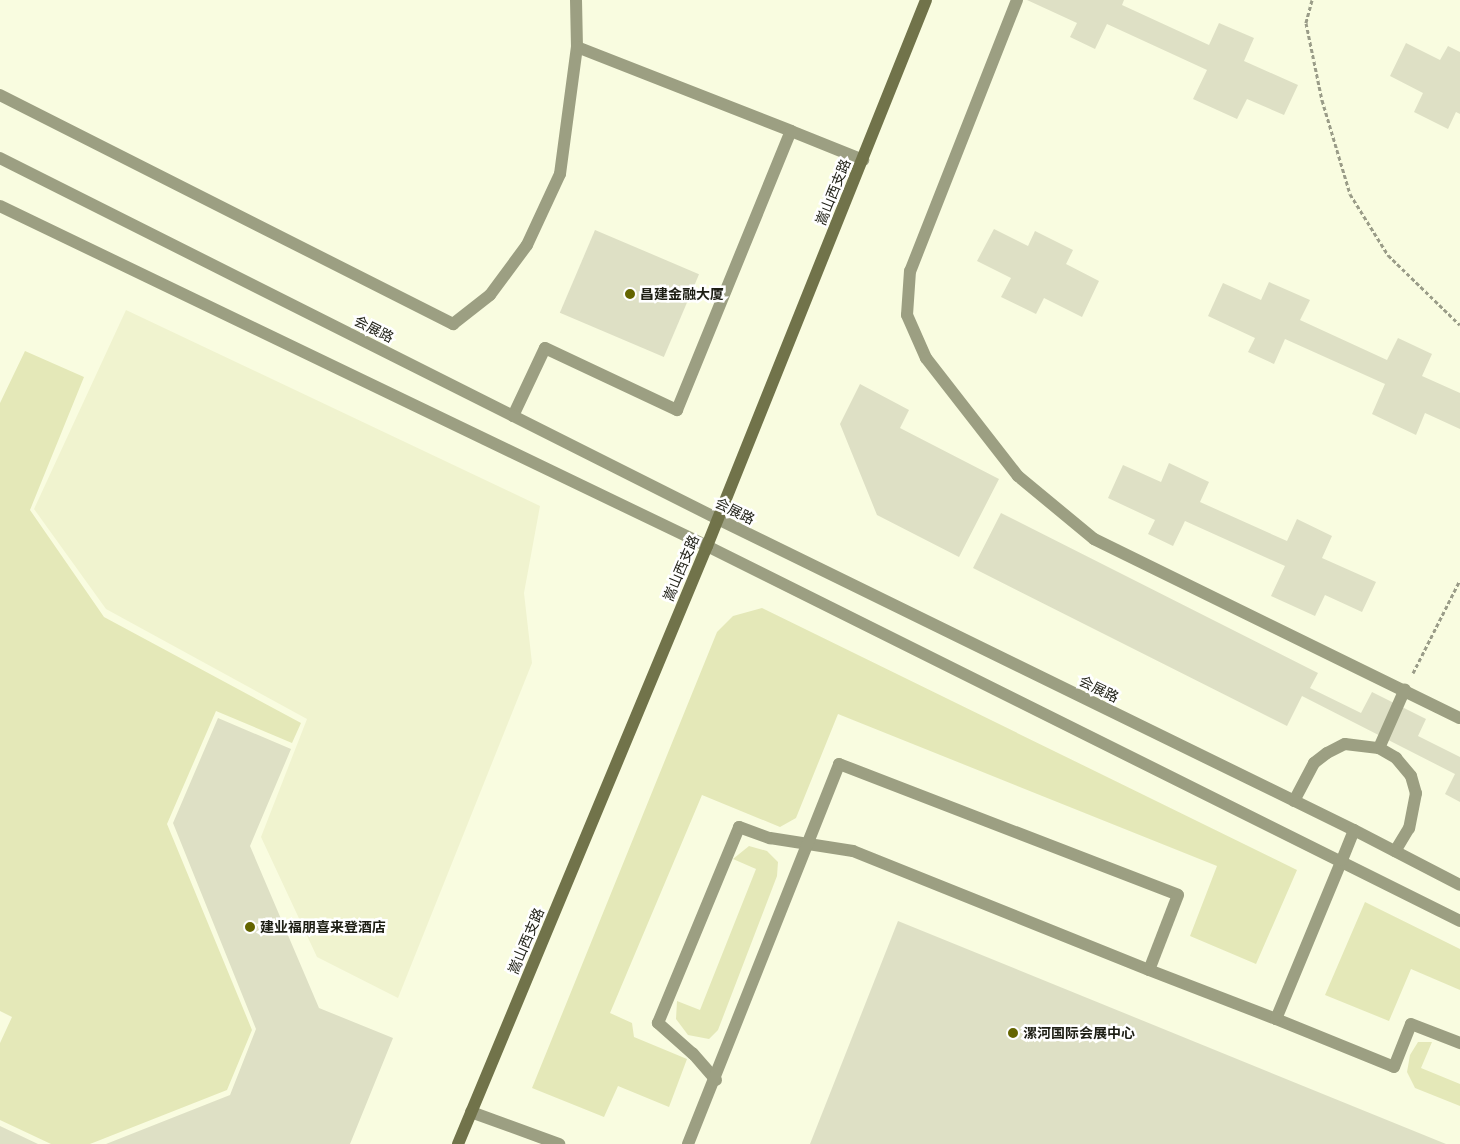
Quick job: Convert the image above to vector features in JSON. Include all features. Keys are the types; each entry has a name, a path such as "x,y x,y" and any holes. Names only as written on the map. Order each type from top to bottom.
{"main road":[{"name":"嵩山西支路","path":"458,1144 707,546 926,0"}],"street":[{"path":"0,95 453,324 490,294 527,245 560,174 576,47 576,0"},
{"path":"1017,0 910,271 906,315 926,358 1018,476 1094,539 1405,689 1460,718"},
{"path":"576,47 863,160"},
{"path":"514,416 545,348 677,410 791,131"},
{"name":"会展路","path":"0,158 718,519 1354,830 1460,885"},
{"path":"0,206 707,546 1342,860 1460,921"},
{"path":"1379,748 1405,689"},
{"path":"1294,801 1314,763 1327,753 1345,744 1379,748 1396,758 1411,776 1416,793 1409,828 1395,851"},
{"path":"688,1144 716,1080 839,764 1178,895 1149,970"},
{"path":"716,1080 693,1054 658,1023 739,827 770,838 854,851 1394,1067 1412,1024 1460,1043"},
{"path":"1276,1019 1354,830"},
{"path":"471,1112 559,1144"}],"path":[{"path":"1312,0 1306,23 1322,100 1350,194 1388,255 1460,325"},
{"path":"1405,689 1460,580"}],"shaded area":[{"path":"126,310 540,506 524,593 532,663 398,998 317,957 261,837 307,719 106,609 34,509"},
{"path":"25,351 84,377 30,510 104,617 301,723 292,743 216,711 167,824 252,1030 227,1090 90,1144 51,1144 0,1120 0,1043 12,1017 0,1011 0,403"},
{"path":"762,608 1297,870 1256,964 1190,936 1217,866 838,714 796,818 780,827 702,795 610,1013 632,1023 634,1037 687,1059 669,1107 618,1086 604,1117 532,1088 717,632 733,616"},
{"path":"749,846 767,851 778,862 777,876 718,1030 709,1039 688,1035 676,1019 677,1001 700,1010 756,869 733,859"},
{"path":"1365,902 1460,949 1460,990 1411,969 1389,1021 1325,995"},
{"path":"1418,1042 1432,1042 1421,1068 1460,1084 1460,1106 1415,1088 1407,1072 1410,1055"}],"building":[{"path":"1027,0 1124,0 1122,5 1209,45 1219,23 1254,38 1244,61 1298,85 1284,115 1247,99 1237,119 1193,99 1207,70 1107,24 1095,49 1070,37 1077,23"},
{"path":"1406,43 1440,60 1448,46 1460,52 1460,114 1456,112 1448,129 1414,112 1423,93 1390,76"},
{"path":"994,229 1028,246 1035,231 1073,250 1066,264 1099,281 1082,317 1044,298 1036,314 1001,297 1011,278 977,261"},
{"name":"昌建金融大厦","path":"595,230 699,274 664,357 560,313"},
{"path":"1269,282 1310,300 1300,320 1387,360 1398,338 1432,354 1422,376 1460,393 1460,429 1425,413 1416,435 1372,414 1385,384 1285,339 1274,364 1248,352 1255,338 1208,316 1223,283 1261,300"},
{"path":"860,384 909,410 900,428 999,479 959,557 877,515 840,424"},
{"path":"1169,463 1209,482 1200,502 1287,541 1297,519 1332,536 1322,558 1376,582 1362,612 1325,595 1315,616 1271,596 1285,566 1185,521 1173,546 1148,534 1155,520 1108,498 1123,465 1161,482"},
{"path":"1001,513 1318,673 1310,688 1361,713 1372,692 1426,719 1418,736 1460,757 1460,802 1445,794 1455,774 1302,696 1287,726 973,568"},
{"name":"建业福朋喜来登酒店","path":"218,718 291,749 250,846 319,1008 393,1038 350,1144 106,1144 230,1095 256,1029 173,823"},
{"name":"漯河国际会展中心","path":"898,921 1446,1144 810,1144"},
{"path":"0,1126 38,1144 0,1144"}],"place":[{"name":"昌建金融大厦","path":"630,294"},
{"name":"建业福朋喜来登酒店","path":"250,927"},
{"name":"漯河国际会展中心","path":"1013,1033"}]}
